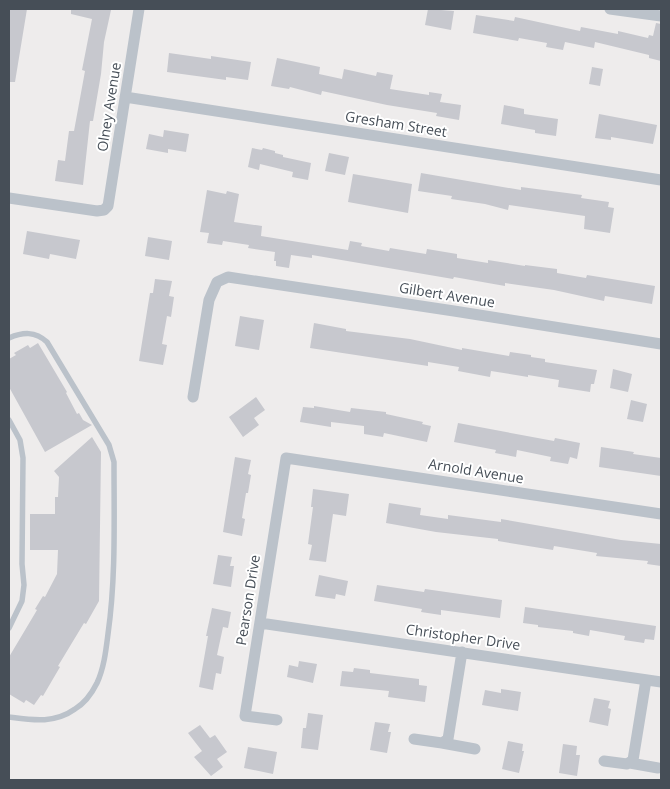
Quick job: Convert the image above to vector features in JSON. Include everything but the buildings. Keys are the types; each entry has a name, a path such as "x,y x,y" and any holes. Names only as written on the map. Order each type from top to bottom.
{"street":[{"name":"Olney Avenue","path":"9,198 97,211 106,209 110,203 139,9"},
{"path":"610,9 661,16"},
{"name":"Gresham Street","path":"125,97 661,180"},
{"name":"Gilbert Avenue","path":"193,397 209,300 217,282 228,277 454,310 661,344"},
{"name":"Arnold Avenue","path":"286,458 661,514"},
{"name":"Pearson Drive","path":"277,720 245,716 286,458"},
{"name":"Christopher Drive","path":"260,623 661,682"},
{"path":"442,743 449,736 462,652"},
{"path":"630,763 634,759 646,680"},
{"path":"414,739 475,749"},
{"path":"604,761 658,768"}],"lane":[{"path":"9,338 18,334 32,333 42,337 47,342 109,445 114,462 114,582 104,662 97,683 90,694 76,708 65,715 52,719 39,720 9,717"},
{"path":"9,420 22,445 22,564 24,586 22,601 9,628"},
{"path":"9,614 16,615"}]}
